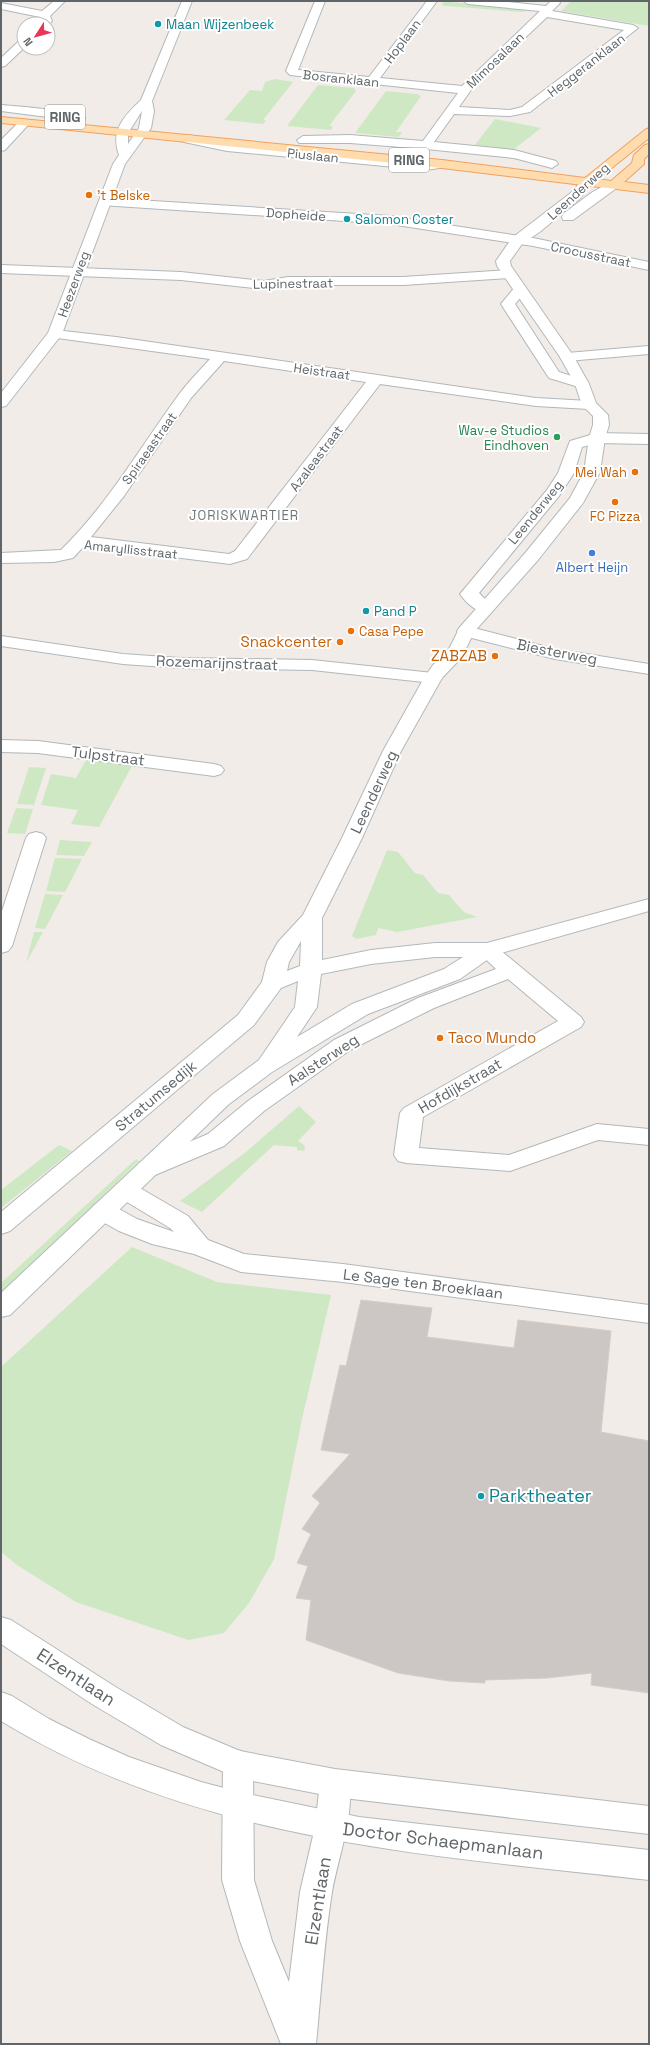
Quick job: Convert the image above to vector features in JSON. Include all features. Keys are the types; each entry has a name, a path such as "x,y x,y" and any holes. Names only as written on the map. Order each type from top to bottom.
{"main road":[{"name":"Piuslaan","path":"1,113 79,118 125,127 142,135 185,138"},
{"name":"Piuslaan","path":"1,120 24,123 125,127 148,124 558,164"},
{"name":"Leenderweg","path":"588,181 601,169 649,132"},
{"name":"Leenderweg","path":"614,184 638,164 638,158 649,148"},
{"name":"Piuslaan","path":"442,164 588,181"},
{"path":"586,168 642,176"},
{"name":"RING","path":"588,181 649,188"}],"street":[{"path":"47,16 60,1"},
{"path":"125,154 121,141 125,127 146,101 187,1"},
{"name":"Bosranklaan","path":"320,1 292,71 301,75 465,90"},
{"name":"Hoplaan","path":"372,81 432,1"},
{"path":"468,1 546,11"},
{"name":"Mimosalaan","path":"426,145 465,90 557,1"},
{"path":"1,6 32,16"},
{"name":"Heggeranklaan","path":"451,110 510,113 526,110 633,28 546,11"},
{"path":"1,63 16,49"},
{"path":"146,101 149,115 148,124"},
{"name":"Piuslaan","path":"1,108 79,118"},
{"path":"1,146 24,123"},
{"name":"Heezerweg","path":"1,403 55,334 119,164 125,154 133,147 142,135 148,124"},
{"name":"Piuslaan","path":"185,138 227,147 426,166 442,164"},
{"name":"Piuslaan","path":"303,140 350,139 426,145 514,154 558,164"},
{"name":"Leenderweg","path":"273,983 278,962 289,942 312,918 352,838 392,751 436,673 456,653 463,636 485,608 532,556 577,500 592,472 597,438 589,426 587,415 590,404 582,384 567,357 509,274 503,261 517,241 536,228 576,195 588,181"},
{"name":"Leenderweg","path":"509,274 519,256 533,242 594,196 614,184"},
{"name":"Dopheide","path":"105,202 390,220 517,241 533,242"},
{"name":"Crocusstraat","path":"533,242 649,266"},
{"name":"Lupinestraat","path":"1,269 181,276 264,286 288,281 403,281 509,274"},
{"path":"520,290 508,304 554,375 582,384"},
{"name":"Heistraat","path":"55,334 536,402 590,404"},
{"path":"567,357 649,350"},
{"name":"Spiraeastraat","path":"80,541 118,493 186,395 220,357"},
{"name":"Azaleastraat","path":"241,555 376,379"},
{"path":"597,438 649,439"},
{"name":"Leenderweg","path":"485,608 469,594 553,493 566,473 575,444 597,438"},
{"name":"Amaryllisstraat","path":"1,558 54,557 67,554 80,541 230,559 241,555"},
{"name":"Biesterweg","path":"463,636 649,670"},
{"name":"Rozemarijnstraat","path":"1,641 123,659 180,663 331,666 436,673"},
{"name":"Tulpstraat","path":"1,746 38,747 214,770"},
{"path":"1,946 36,838"},
{"name":"Aalsterweg","path":"309,970 371,957 435,950 487,950 558,932 649,905"},
{"name":"Leenderweg","path":"264,1067 306,1008 309,970 312,955 312,918"},
{"path":"487,950 512,970"},
{"name":"Aalsterweg","path":"264,1067 360,1009 452,974 487,950"},
{"path":"273,983 309,970"},
{"name":"Aalsterweg","path":"147,1169 216,1140 256,1106 323,1056 342,1045 426,1003 512,970"},
{"name":"Hofdijkstraat","path":"512,970 573,1022 412,1113 406,1155 510,1164 597,1132 649,1137"},
{"name":"Stratumsedijk","path":"1,1225 246,1020 273,983"},
{"path":"1,1308 221,1100 264,1067"},
{"name":"Le Sage ten Broeklaan","path":"125,1190 179,1222 199,1246"},
{"name":"Le Sage ten Broeklaan","path":"103,1212 128,1225 161,1238 199,1246 241,1263 343,1274 649,1314"},
{"name":"Elzentlaan","path":"1,1629 103,1695 172,1736 238,1764 335,1783 331,1827 316,1892 298,2044"},
{"path":"1,1705 28,1722 92,1756 201,1796 239,1807"},
{"name":"Elzentlaan","path":"238,1764 238,1880 245,1909 256,1942 298,2044"},
{"path":"335,1783 649,1820"},
{"name":"Doctor Schaepmanlaan","path":"239,1807 331,1827 649,1865"}],"green space":[{"path":"571,1 649,1 649,26 561,11"},
{"path":"444,2 527,10 522,12 441,5"},
{"path":"275,79 293,82 263,120 266,120 263,124 224,120 250,90 262,91 265,82"},
{"path":"318,85 354,88 356,91 329,126 333,126 331,130 287,126"},
{"path":"386,91 417,94 421,96 396,132 402,132 399,137 355,133"},
{"path":"495,119 541,128 513,150 474,146"},
{"path":"86,760 132,766 99,827 71,824 78,810 41,805 51,774 76,778"},
{"path":"29,767 46,768 34,805 17,804"},
{"path":"16,808 33,809 25,834 7,833"},
{"path":"60,840 92,842 84,856 56,855"},
{"path":"387,850 398,852 415,873 423,875 438,893 449,895 464,912 477,917 397,932 378,928 376,935 356,939 352,936"},
{"path":"55,858 82,859 65,892 46,891"},
{"path":"45,894 63,895 45,929 35,928"},
{"path":"34,932 43,932 26,963"},
{"path":"299,1106 316,1122 298,1141 305,1146 304,1151 297,1150 297,1147 274,1145 202,1212 180,1201 246,1152"},
{"path":"59,1145 72,1151 1,1208 1,1190"},
{"path":"136,1159 139,1161 1,1294 1,1283"},
{"path":"132,1247 217,1282 331,1295 302,1419 274,1559 249,1603 224,1633 188,1640 76,1602 17,1565 1,1552 1,1367"}],"building":[{"name":"Parktheater","path":"361,1300 432,1308 427,1337 514,1348 518,1320 611,1331 601,1432 649,1441 649,1693 591,1685 592,1673 547,1678 485,1680 485,1683 449,1681 398,1673 306,1640 311,1600 296,1598 308,1566 297,1563 311,1534 302,1529 320,1503 312,1496 350,1454 321,1450 340,1365 346,1366"}],"place":[{"name":"Maan Wijzenbeek","path":"158,24"},
{"name":"'t Belske","path":"89,195"},
{"name":"Salomon Coster","path":"347,219"},
{"name":"Wav-e Studios Eindhoven","path":"557,437"},
{"name":"Mei Wah","path":"635,472"},
{"name":"FC Pizza","path":"615,502"},
{"name":"Albert Heijn","path":"592,553"},
{"name":"Pand P","path":"366,611"},
{"name":"Casa Pepe","path":"351,631"},
{"name":"Snackcenter","path":"340,642"},
{"name":"ZABZAB","path":"495,656"},
{"name":"Taco Mundo","path":"440,1038"},
{"name":"Parktheater","path":"481,1496"}],"district":[{"name":"JORISKWARTIER","path":"244,515"}]}
